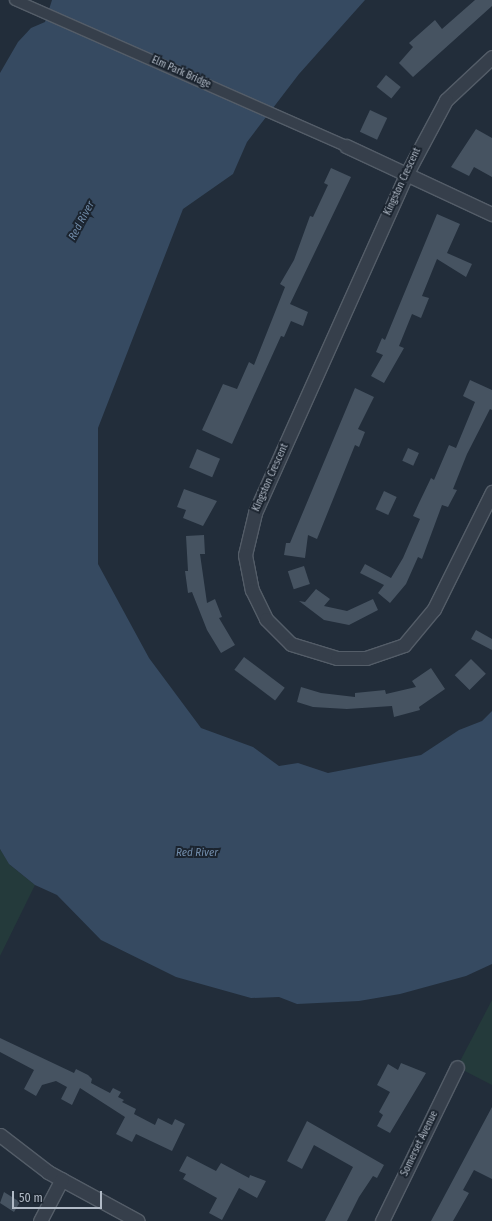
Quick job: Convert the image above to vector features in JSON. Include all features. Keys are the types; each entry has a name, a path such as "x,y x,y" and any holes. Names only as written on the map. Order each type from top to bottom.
{"street":[{"name":"Elm Park Bridge","path":"15,0 346,146"},
{"name":"Kingston Crescent","path":"492,57 446,100 433,120 406,175 255,513 245,555 252,590 266,619 291,644 337,658 366,658 404,645 434,609 492,492"},
{"path":"346,146 492,214"},
{"name":"Somerset Avenue","path":"382,1221 457,1067"},
{"path":"0,1135 62,1179 138,1221"},
{"path":"40,1221 62,1179"}],"green space":[{"path":"0,849 10,865 35,885 0,956"},
{"path":"492,1000 492,1085 457,1067"}],"water":[{"name":"Red River","path":"52,0 365,0 299,74 247,142 233,174 183,209 98,428 98,564 149,658 201,728 253,747 279,766 298,763 328,773 421,755 459,730 482,721 492,711 492,964 466,976 400,994 359,1001 297,1004 279,997 251,998 176,977 101,940 57,895 35,885 9,864 0,849 0,73 18,42 31,28 45,22"}],"building":[{"path":"475,0 492,0 492,6 413,77 399,63 413,47 409,43 435,20 442,29"},
{"path":"386,75 401,87 391,99 377,87"},
{"path":"370,110 387,118 377,140 360,132"},
{"path":"476,129 492,138 492,177 474,167 469,176 451,167"},
{"path":"331,168 351,177 290,304 308,312 303,326 291,321 284,337 281,336 232,444 202,430 223,384 237,389 249,362 254,365 285,287 280,284 294,260 310,216 313,217 328,185 324,183"},
{"path":"437,214 460,224 447,253 472,264 466,277 437,259 422,296 429,298 421,318 412,314 399,346 404,348 384,383 371,376 383,355 376,352 382,338 385,340"},
{"path":"470,380 492,390 492,410 490,409 467,454 453,489 457,490 448,507 442,505 422,559 418,557 406,584 390,603 378,593 384,585 360,573 365,564 391,578 403,558 420,519 413,516 419,503 431,478 434,480 449,445 456,448 475,402 463,396"},
{"path":"355,388 374,397 358,429 365,432 359,447 355,445 317,539 308,535 305,558 284,555 286,543 290,543"},
{"path":"408,448 419,453 413,466 402,461"},
{"path":"197,449 220,459 212,477 189,467"},
{"path":"184,489 217,501 203,526 183,518 186,510 177,507"},
{"path":"384,491 397,497 388,515 376,509"},
{"path":"204,535 205,554 200,554 207,603 215,599 222,617 219,618 235,645 221,653 207,630 192,592 188,593 185,571 188,571 186,536"},
{"path":"304,566 310,584 294,589 288,571"},
{"path":"316,589 330,599 324,606 347,611 373,599 378,610 349,625 324,620 299,601 305,602"},
{"path":"476,630 492,639 492,650 471,639"},
{"path":"244,657 285,688 275,700 234,670"},
{"path":"471,659 486,674 470,690 455,675"},
{"path":"431,668 445,689 419,707 420,710 394,717 392,706 347,709 313,707 297,702 301,687 321,693 355,697 355,693 385,690 386,694 416,687 412,681"},
{"path":"0,1038 74,1073 76,1069 88,1075 92,1079 91,1083 110,1093 113,1088 121,1092 118,1097 124,1100 122,1102 136,1109 134,1114 155,1125 158,1118 172,1125 175,1119 185,1124 172,1151 136,1134 132,1142 116,1134 125,1117 80,1088 72,1105 61,1099 67,1087 56,1081 42,1085 36,1096 24,1089 34,1070 0,1052"},
{"path":"401,1063 426,1073 390,1133 377,1126 383,1115 379,1112 390,1092 377,1085 388,1064 398,1070"},
{"path":"492,1107 492,1179 474,1170 463,1190 469,1193 453,1221 431,1221"},
{"path":"307,1121 384,1165 377,1178 373,1176 359,1197 347,1221 325,1221 353,1167 314,1145 302,1169 287,1161"},
{"path":"187,1156 216,1171 221,1163 249,1178 250,1175 266,1181 257,1198 239,1188 222,1220 209,1213 217,1198 183,1179 186,1174 179,1171"},
{"path":"4,1192 20,1202 14,1212 0,1203"}]}
